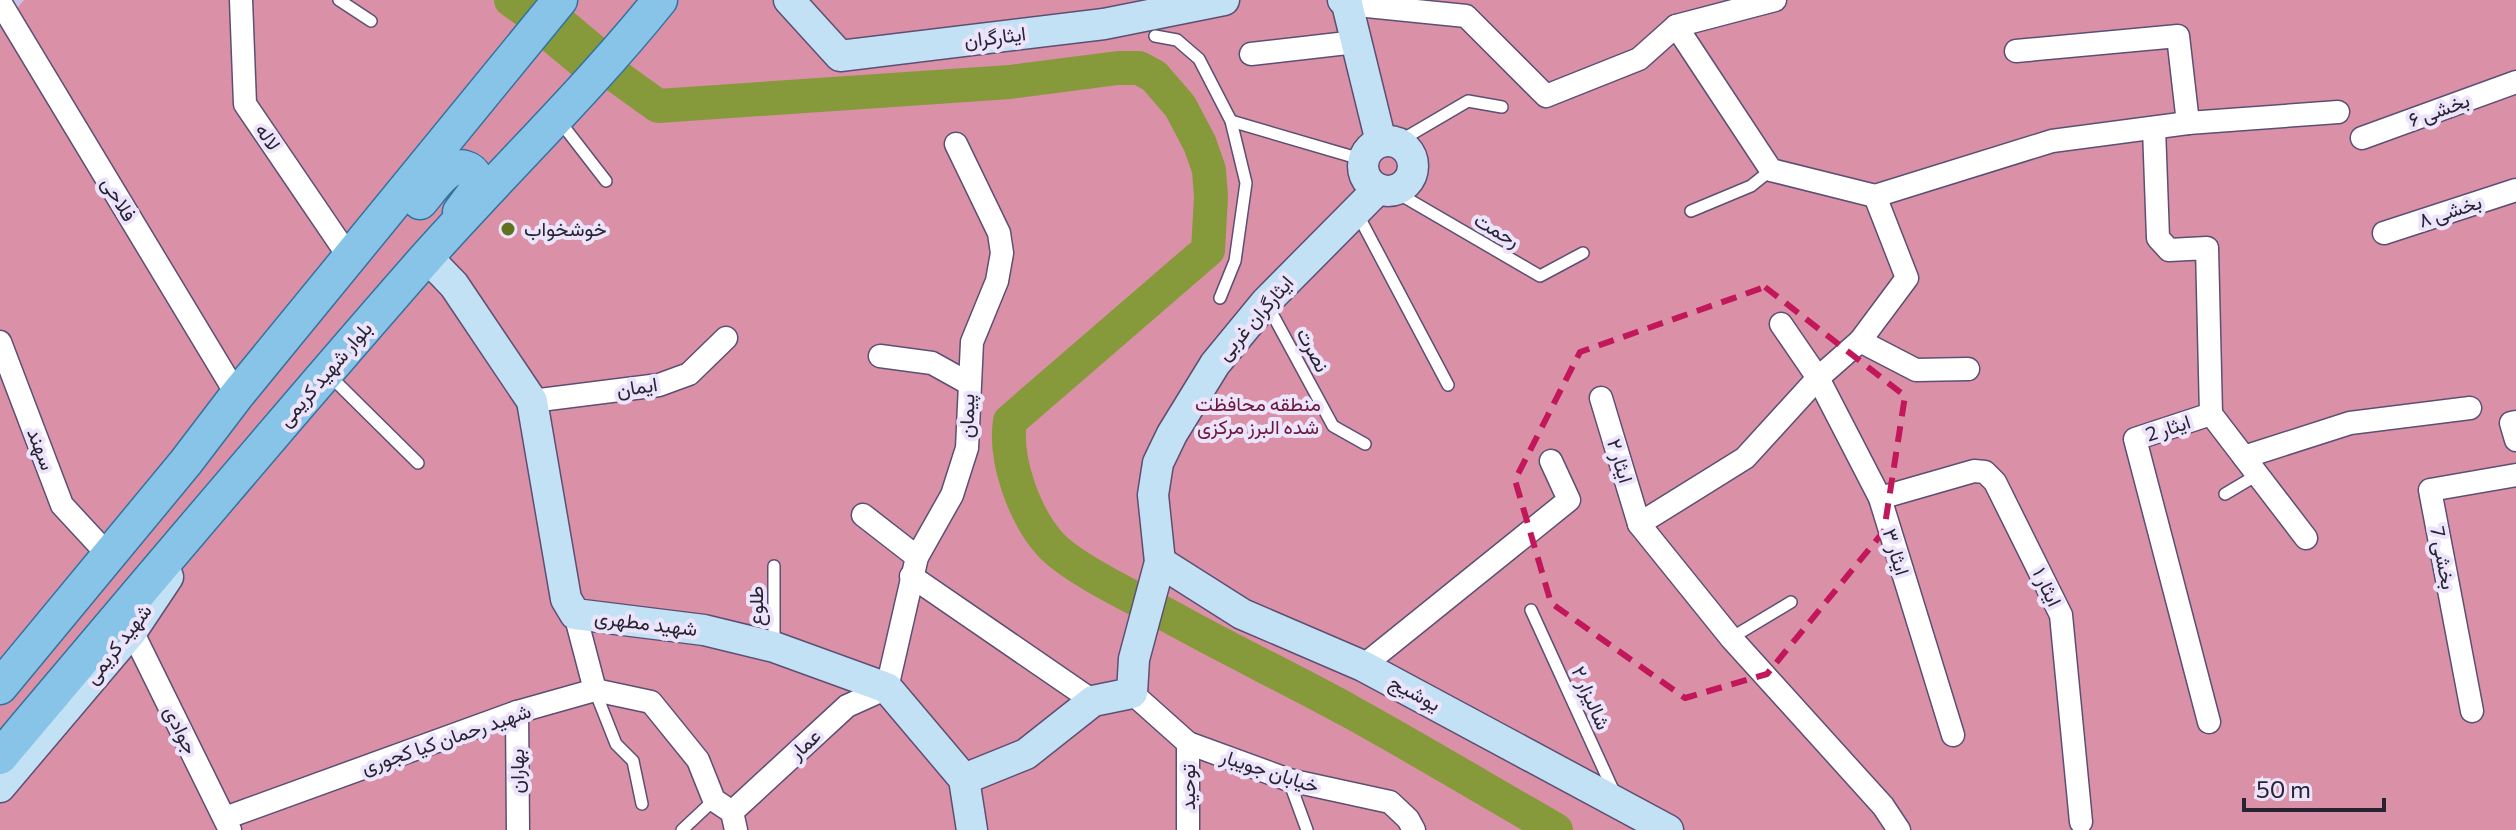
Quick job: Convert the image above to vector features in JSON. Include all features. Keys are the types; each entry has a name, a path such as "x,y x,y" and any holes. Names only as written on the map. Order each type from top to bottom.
{"main road":[{"path":"0,687 560,0"},
{"name":"بلوار شهید کریمی","path":"0,757 427,257 567,108 651,11"},
{"path":"308,310 335,298 445,174 453,168 463,167 477,179 477,189 427,257"},
{"path":"237,395 277,430"},
{"path":"0,659 99,545 186,462"}],"street":[{"name":"لاله","path":"241,0 245,104 349,257"},
{"name":"ایثارگران","path":"789,0 840,56 1104,24 1224,0"},
{"path":"1381,148 1410,153 1414,168 1405,185 1386,190 1366,177 1381,148 1346,1 1466,16 1546,96 1639,59 1676,26 1775,0"},
{"name":"فلاحی","path":"0,2 237,395"},
{"path":"1676,26 1771,170 1875,196 2052,141 2188,123 2338,112"},
{"path":"2016,51 2178,36 2188,123"},
{"path":"1251,54 1356,42"},
{"name":"بخشی ۶","path":"2362,138 2516,82"},
{"name":"ایثار 2","path":"2154,128 2158,238 2169,250 2207,248 2211,414 2135,439 2209,722"},
{"name":"پیمان","path":"887,688 914,566 952,495 967,448 972,342 997,281 1002,253 999,233 956,144"},
{"name":"ایثارگران غربی","path":"1159,567 1153,495 1158,463 1172,434 1215,364 1266,302 1356,213 1386,190"},
{"name":"بخشی ۸","path":"2384,233 2516,190"},
{"path":"1875,196 1907,278 1860,341 1818,378 1745,458 1639,524 1731,638 1883,806 1899,830"},
{"name":"شهید مطهری","path":"427,257 454,285 532,401 566,599 575,614 704,630 774,647 887,688 964,779"},
{"name":"ایثار ۳","path":"1781,324 1818,378 1880,498 1953,735"},
{"name":"ایمان","path":"532,401 659,385 689,374 726,338"},
{"path":"1860,341 1916,370 1968,369"},
{"name":"سهند","path":"0,342 62,505 99,545"},
{"path":"880,356 932,363 968,383"},
{"name":"ایثار ۲","path":"1601,398 1639,524"},
{"path":"2250,466 2350,423 2470,408"},
{"path":"2211,414 2306,538"},
{"path":"2516,422 2511,423 2516,440"},
{"path":"1363,666 1569,500 1551,461"},
{"name":"ایثار ۱","path":"1880,498 1974,471 1985,472 1995,482 2061,615 2081,822"},
{"name":"بخشی 7","path":"2472,711 2430,490 2516,475"},
{"name":"شهید کریمی","path":"0,787 132,631 225,491"},
{"path":"863,515 914,566 1093,701"},
{"path":"972,830 964,779 1026,754 1093,701 1132,693 1134,659 1159,567"},
{"name":"یوشیج","path":"1159,567 1242,614 1363,666 1668,830"},
{"path":"575,614 595,690 651,702 698,760 727,814"},
{"name":"جوادی","path":"132,631 227,824"},
{"name":"عمار","path":"727,814 847,706 887,688"},
{"name":"شهید رحمان کیا کجوری","path":"227,824 517,712 595,690"},
{"name":"خیابان جویبار","path":"1132,693 1188,743 1289,780 1390,802 1408,819 1414,830"},
{"name":"بهاران","path":"517,712 518,830"},
{"name":"توحید","path":"1188,743 1188,830"}],"lane":[{"path":"339,0 371,21"},
{"path":"1155,36 1177,40 1199,59 1231,121 1246,183 1235,261 1220,298"},
{"path":"1231,121 1381,148 1468,101 1502,107"},
{"path":"567,108 606,181"},
{"path":"1691,211 1751,186 1771,170"},
{"name":"رحمت","path":"1386,190 1540,276 1583,253"},
{"path":"1356,213 1448,385"},
{"name":"نصرت","path":"1266,302 1333,426 1365,444"},
{"path":"326,373 418,463"},
{"path":"2225,494 2250,466"},
{"name":"طلوع","path":"774,566 774,647"},
{"path":"1731,638 1791,602"},
{"name":"شالیزار ۲","path":"1531,610 1617,800"},
{"path":"595,690 616,744 633,761 642,804"},
{"path":"1289,780 1307,830"},
{"path":"682,830 727,814"}],"highlighted area":[{"path":"1765,287 1905,396 1884,531 1767,674 1685,698 1551,603 1515,480 1580,352"}],"green space":[{"name":"منطقه محافظت شده البرز مرکزی","path":"24,0 2516,0 2516,830 0,830 0,28"}],"shaded area":[{"path":"571,10 608,41 577,79 540,48"}],"waterway":[{"path":"511,0 658,106 1010,82 1118,68 1139,68 1154,76 1180,106 1200,144 1209,170 1208,250 1010,421 1013,469 1032,518 1050,544 1092,575 1351,712 1556,830"}],"place":[{"name":"خوشخواب","path":"508,229"}]}
